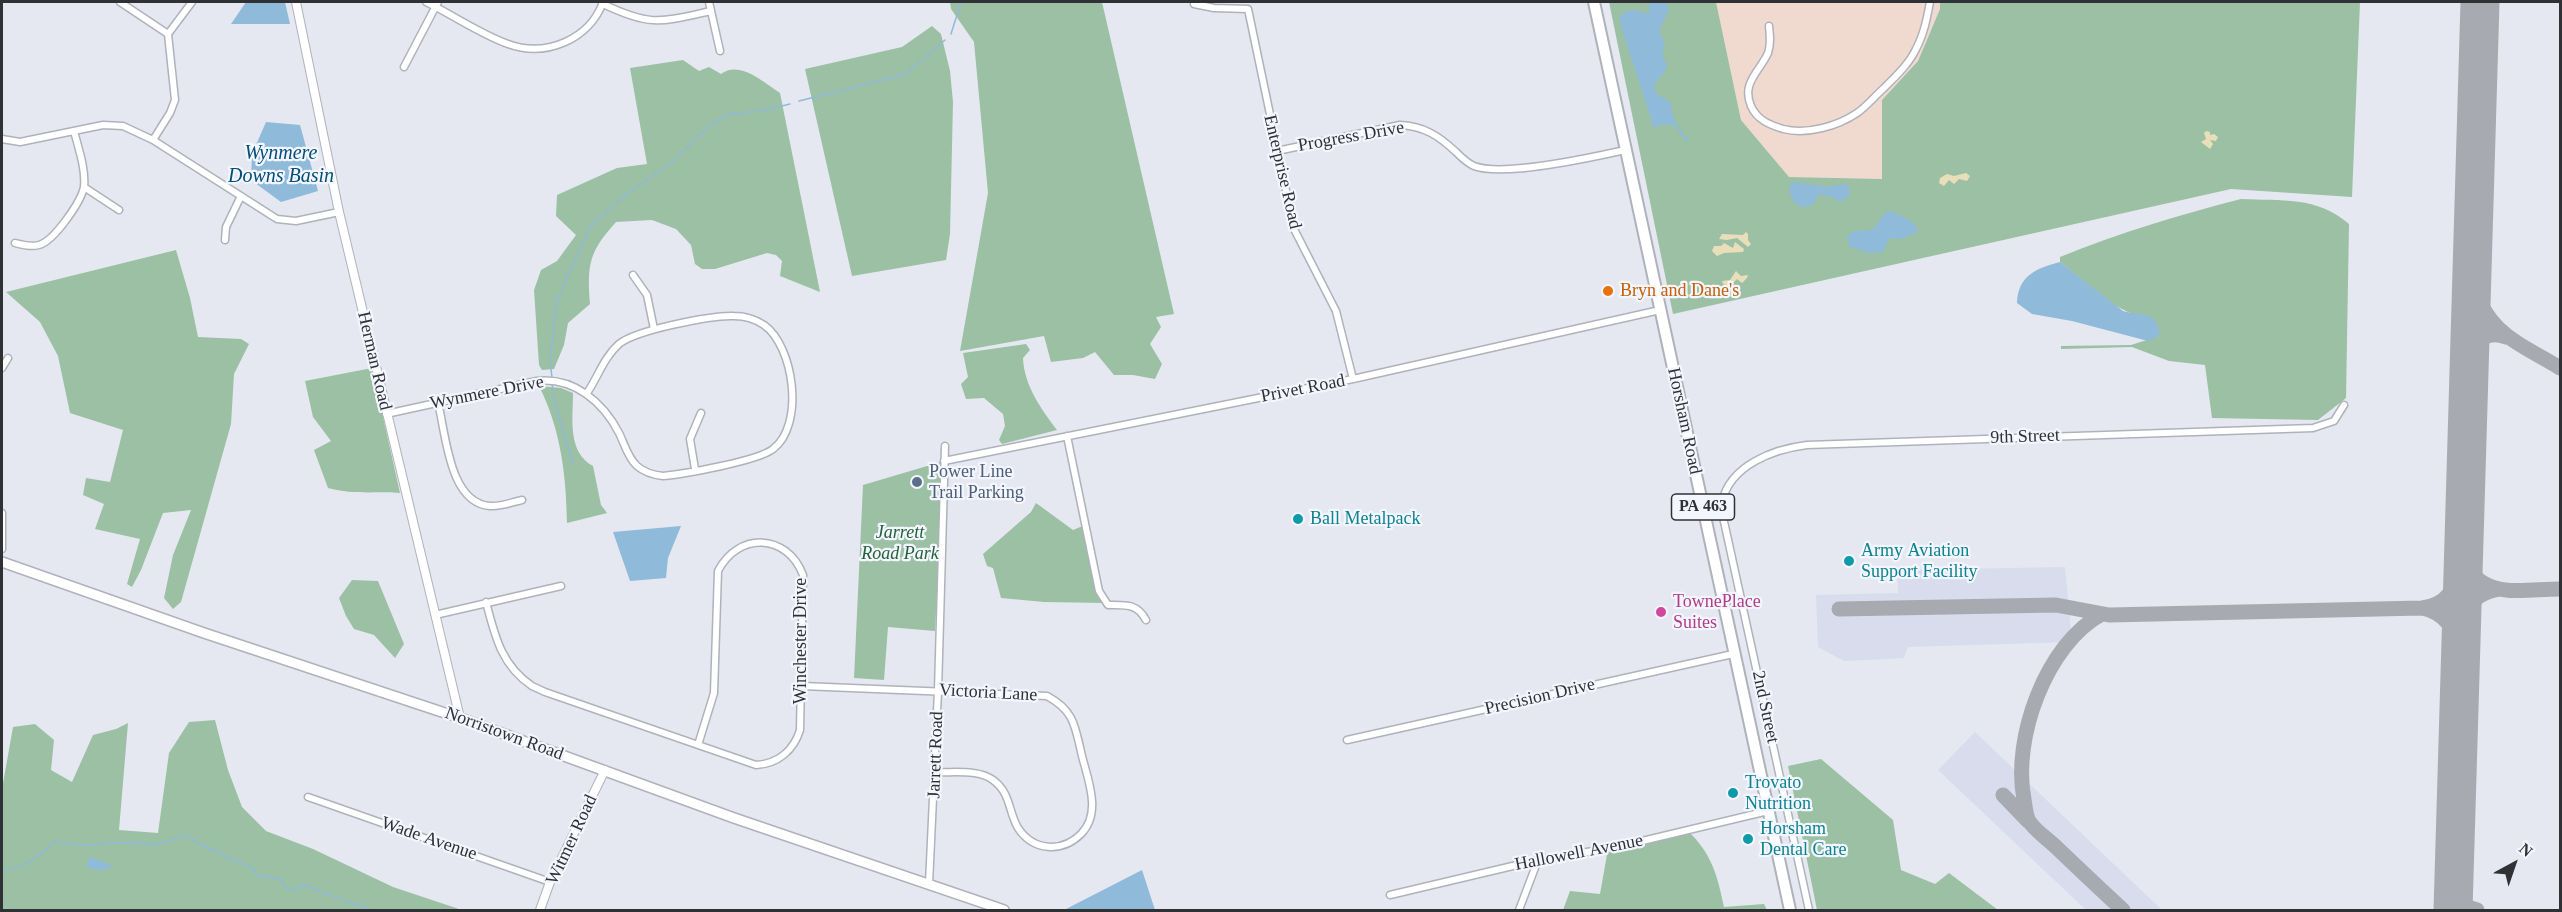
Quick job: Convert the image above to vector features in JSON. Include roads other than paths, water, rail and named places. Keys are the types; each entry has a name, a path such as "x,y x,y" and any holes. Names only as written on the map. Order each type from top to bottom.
{"main road":[{"name":"Horsham Road","path":"1594,2 1790,910"},
{"name":"Norristown Road","path":"2,562 204,633 460,718 734,818 1004,910"}],"street":[{"path":"120,2 168,34"},
{"path":"153,140 170,113 175,100 168,34 192,2"},
{"name":"Herman Road","path":"298,2 339,212 460,718"},
{"path":"426,2 436,4 508,44 532,48 556,46 575,37 590,24 603,3 639,19 652,22 711,11"},
{"path":"709,2 720,51"},
{"path":"1769,26 1768,52 1750,80 1748,94 1751,106 1759,118 1770,125 1790,130 1815,130 1858,113 1900,72 1916,51 1926,25 1930,2"},
{"path":"404,67 436,4"},
{"name":"Enterprise Road","path":"1194,4 1214,8 1248,9 1294,230 1336,311 1353,379"},
{"path":"2,139 20,142 112,124 131,129 153,140 271,215 285,221 339,212"},
{"name":"Progress Drive","path":"1277,151 1400,125 1415,126 1436,134 1465,161 1489,170 1571,162 1625,150"},
{"path":"15,243 33,246 49,240 56,234 78,200 84,187 84,175 74,131"},
{"path":"84,187 119,210"},
{"path":"225,240 226,227 242,196"},
{"path":"633,275 647,294 654,328"},
{"name":"Privet Road","path":"944,461 1353,379 1660,310"},
{"name":"Wynmere Drive","path":"386,414 537,381 552,381 587,393 612,419 632,458 641,469 663,476 763,456 783,439 792,420 794,402 783,350 768,329 746,317 725,316 654,328 629,336 608,355 587,393"},
{"path":"2,368 8,358"},
{"path":"438,403 456,478 465,493 475,502 489,506 522,500"},
{"name":"9th Street","path":"1721,504 1732,482 1745,468 1771,453 1797,446 2313,428 2334,422 2344,405"},
{"path":"695,469 690,439 701,412"},
{"path":"1067,436 1099,591 1108,605 1135,606 1146,620"},
{"name":"Jarrett Road","path":"929,884 938,691 945,446"},
{"name":"2nd Street","path":"1721,504 1809,910"},
{"path":"2,513 2,549"},
{"name":"Winchester Drive","path":"486,602 498,647 510,667 526,682 545,692 698,745 756,765 773,762 788,751 798,736 802,686 803,575 790,554 774,544 765,542 744,546 728,556 718,571 714,693 698,745"},
{"path":"435,615 561,585"},
{"name":"Precision Drive","path":"1347,740 1733,654"},
{"name":"Victoria Lane","path":"802,686 1040,694 1058,703 1073,718 1092,799 1091,816 1083,832 1072,841 1057,847 1041,846 1026,836 1017,826 1006,793 991,779 980,774 935,772"},
{"name":"Witmer Road","path":"540,910 550,882 605,770"},
{"name":"Wade Avenue","path":"308,797 550,882"},
{"name":"Hallowell Avenue","path":"1390,895 1538,860 1617,847 1768,811"},
{"path":"1519,910 1538,860"}],"water":[{"path":"246,2 285,2 290,24 231,24"},
{"path":"1649,2 1666,2 1669,10 1659,31 1665,45 1662,54 1667,65 1664,73 1655,83 1655,92 1671,103 1673,116 1688,139 1688,143 1676,126 1662,124 1654,128 1620,23 1620,17 1627,11 1634,10 1649,14"},
{"name":"Wynmere Downs Basin","path":"266,122 300,125 318,191 281,202 251,180 252,154"},
{"path":"1794,182 1828,187 1844,184 1849,187 1850,193 1840,202 1832,197 1819,194 1813,205 1803,207 1796,204 1791,195 1790,184"},
{"path":"1887,211 1911,222 1917,227 1917,232 1902,239 1889,238 1883,252 1870,253 1850,247 1847,238 1850,234 1873,229"},
{"path":"2060,262 2123,311 2152,318 2156,322 2159,336 2148,341 2072,321 2032,314 2017,303 2021,286 2030,275 2036,270"},
{"path":"681,526 668,558 666,578 630,581 613,532"},
{"path":"90,857 111,865 110,868 98,870 86,866"},
{"path":"1142,870 1155,910 1066,909"}],"waterway":[{"path":"951,34 961,2"},
{"path":"799,101 906,74 945,40"},
{"path":"552,378 550,359 557,300 590,227 625,195 670,164 710,125 729,114 761,111 790,104"},
{"path":"552,383 554,400 573,463"},
{"path":"2,869 23,865 54,842 84,845 130,842 155,845 187,835 196,842 252,868 258,876 281,879 286,889 299,890 302,885 371,910"}],"place":[{"name":"Bryn and Dane's","path":"1608,291"},
{"name":"Power Line Trail Parking","path":"917,482"},
{"name":"Ball Metalpack","path":"1298,519"},
{"name":"Army Aviation Support Facility","path":"1849,561"},
{"name":"TownePlace Suites","path":"1661,612"},
{"name":"Trovato Nutrition","path":"1733,793"},
{"name":"Horsham Dental Care","path":"1748,839"}],"park label":[{"name":"Jarrett Road Park","path":"900,543"}]}
